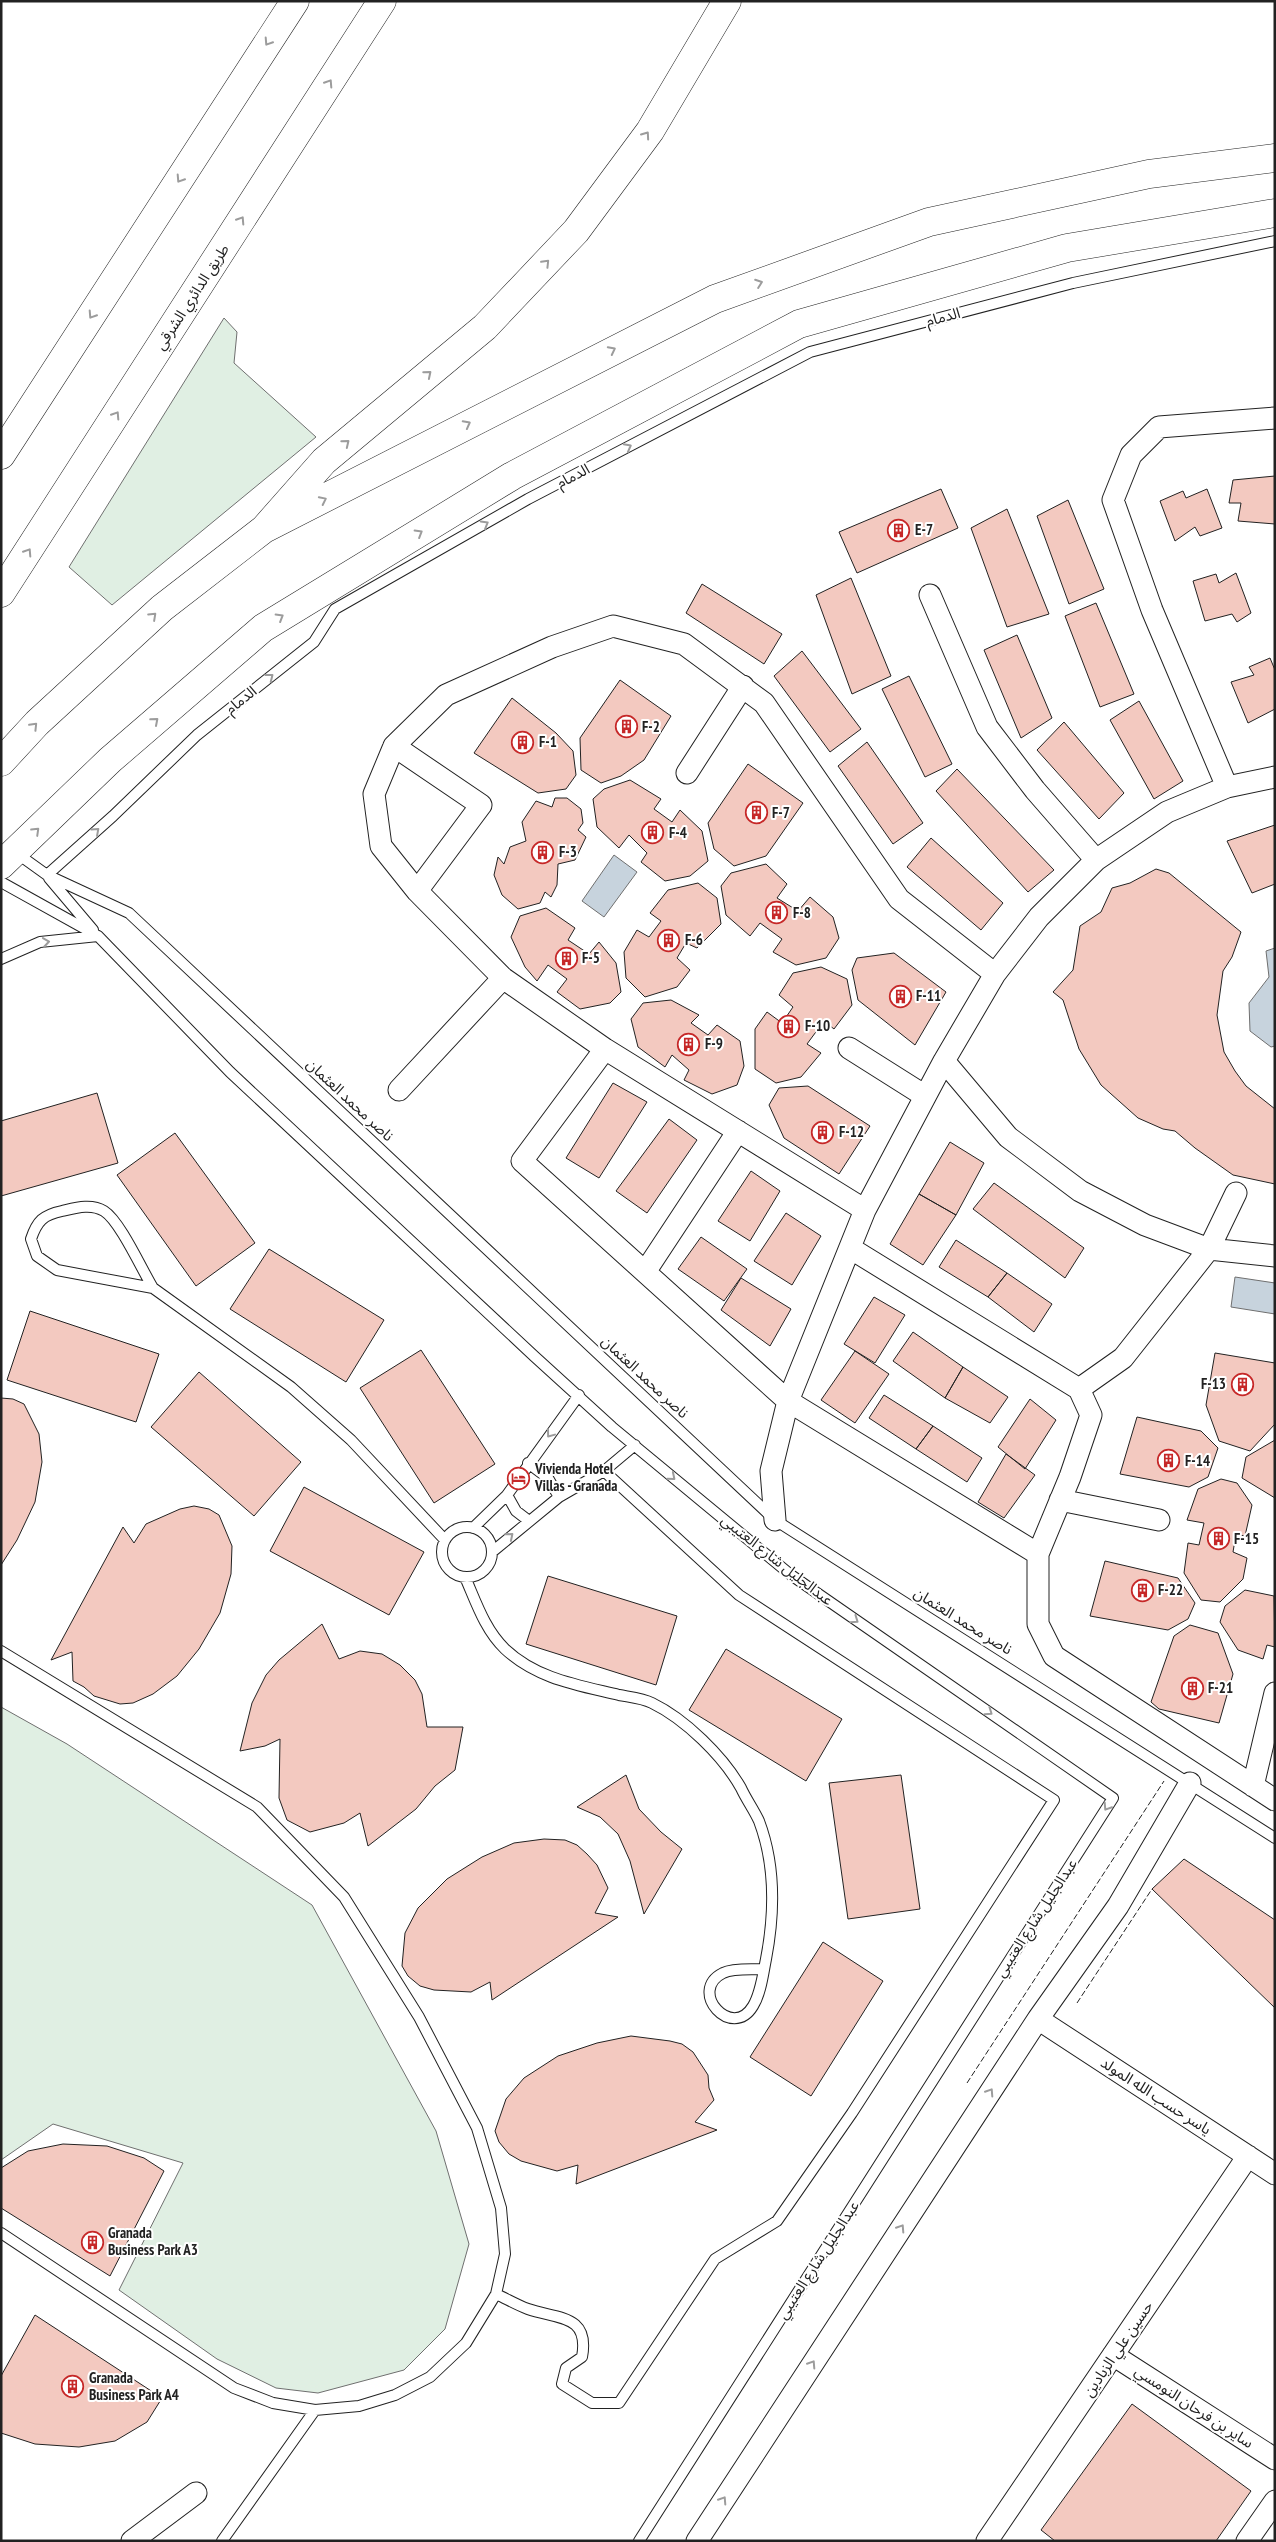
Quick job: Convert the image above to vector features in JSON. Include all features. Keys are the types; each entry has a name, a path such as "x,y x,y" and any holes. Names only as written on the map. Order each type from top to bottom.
{"main road":[{"path":"1,455 295,1"},
{"name":"طريق الدائري الشرقي","path":"1,593 382,1"},
{"path":"1,762 37,723 162,608 264,528 324,461 485,327 576,231 650,131 727,1"},
{"path":"264,528 714,299 930,222 1149,174 1275,158"},
{"name":"الدمام","path":"8,858 110,760 263,628 512,476 799,324 1067,248 1275,213"}],"street":[{"path":"1227,787 1152,610 1113,500 1131,455 1159,427 1275,418"},
{"path":"930,595 987,727 1035,790 1096,860"},
{"path":"865,1210 606,1049 503,978 417,891 381,846 374,794 394,746 446,695 552,646 613,626 684,644 764,703 899,899 995,974"},
{"path":"687,773 743,686"},
{"path":"394,746 481,805 417,891"},
{"path":"775,1520 771,1471 788,1401 865,1210 944,1061 995,974 1039,917 1096,860 1167,812 1227,787 1275,777"},
{"path":"400,1090 503,978"},
{"path":"849,1048 926,1096"},
{"path":"606,1049 522,1161 788,1401 1038,1554"},
{"path":"944,1061 1008,1136 1080,1191 1145,1225 1209,1249 1275,1256"},
{"path":"645,1272 738,1131"},
{"path":"1079,1389 1123,1358 1209,1249 1236,1193"},
{"path":"850,1248 1079,1389 1091,1415 1038,1554 1038,1624 1054,1656 1275,1800"},
{"path":"1060,1500 1159,1520"},
{"path":"1253,1786 1275,1693"},
{"path":"697,2541 1038,2019 1118,1906 1190,1784"},
{"name":"ياسر حسب الله المولد","path":"1038,2019 1275,2174"},
{"name":"حسين علي الزبادين","path":"991,2539 1248,2156"},
{"name":"ساير بن فرحان النومسي","path":"1113,2355 1275,2459"},
{"path":"132,2541 196,2494"},
{"path":"1247,2541 1275,2501"}],"lane":[{"name":"الدمام","path":"47,875 113,816 197,735 314,642 335,609 528,499 801,356 810,352 1073,283 1275,241"},
{"path":"8,858 47,875 98,936 230,1072 534,1356 612,1427 635,1445 604,1471 559,1497 492,1552"},
{"name":"ناصر محمد العثمان","path":"47,875 129,913 775,1520 1275,1838"},
{"path":"1,882 98,936"},
{"path":"1,959 40,942 98,936"},
{"path":"153,1288 120,1229 104,1210 84,1206 53,1213 36,1223 30,1238 37,1256 57,1270 153,1288 291,1387 351,1440 445,1540"},
{"path":"473,1528 507,1495 528,1463 579,1395"},
{"name":"عبدالجليل شارع العتيبي","path":"635,1445 791,1575 1113,1798 640,2541"},
{"path":"528,1463 548,1478 559,1497"},
{"path":"496,2294 529,2309 567,2318 580,2330 584,2342 582,2357 566,2368 562,2384 592,2403 619,2403 715,2259 777,2221 852,2113 1054,1800 739,1595 604,1471"},
{"path":"507,1495 516,1510 529,1521"},
{"path":"473,1528 486,1537 492,1552 490,1560 481,1573 465,1577 457,1575 445,1564 442,1548 445,1540 457,1529 473,1528"},
{"path":"465,1577 489,1630 504,1649 526,1666 551,1678 651,1702 700,1736 734,1776 758,1821 772,1874 772,1924 764,1969 755,2003 751,2009 738,2017 724,2016 717,2012 713,2006 710,1991 716,1978 731,1971 764,1969"},
{"path":"1,1651 257,1807 344,1898 420,2018 477,2128 501,2208 505,2254 496,2294 466,2343 430,2377 395,2395 368,2403 315,2410 273,2403 234,2388 1,2233"},
{"path":"222,2541 315,2410"}],"green space":[{"path":"224,318 237,332 234,363 316,437 112,605 69,567"},
{"path":"1,1707 67,1744 312,1905 436,2131 469,2244 445,2329 404,2370 318,2393 276,2388 217,2359 119,2290 183,2163 53,2124 1,2160"}],"shaded area":[{"path":"614,855 637,872 604,917 582,901"},
{"path":"1275,948 1275,1046 1271,1047 1250,1031 1249,1003 1269,977 1266,951"},
{"path":"1235,1277 1275,1283 1275,1314 1231,1307"}],"building":[{"path":"1275,476 1275,524 1238,521 1241,503 1229,503 1233,480"},
{"name":"E-7","path":"941,489 958,528 857,573 839,532"},
{"path":"1207,489 1222,528 1200,536 1195,527 1175,541 1160,501 1183,491 1186,498"},
{"path":"1068,500 1104,589 1069,604 1037,516"},
{"path":"1007,509 1049,614 1007,627 971,528"},
{"path":"1236,573 1251,613 1237,622 1232,614 1205,621 1193,581 1216,574 1219,583"},
{"path":"851,578 891,676 852,694 816,595"},
{"path":"702,584 782,634 764,664 686,613"},
{"path":"1096,603 1134,694 1100,707 1065,616"},
{"path":"1017,635 1052,718 1021,738 984,650"},
{"path":"802,651 861,729 830,752 774,676"},
{"path":"1270,658 1275,670 1275,709 1248,723 1231,682 1254,675 1249,667"},
{"path":"909,676 952,764 925,777 882,689"},
{"name":"F-2","path":"620,680 671,716 644,760 621,776 601,783 581,770 580,738"},
{"name":"F-1","path":"512,698 556,733 573,751 576,775 566,789 538,793 474,753"},
{"path":"1139,701 1183,781 1154,799 1110,720"},
{"path":"1064,722 1124,793 1099,819 1037,750"},
{"path":"867,742 923,823 893,844 838,766"},
{"name":"F-7","path":"748,764 803,803 766,856 734,866 714,849 708,823"},
{"path":"957,769 1054,870 1028,892 936,791"},
{"name":"F-4","path":"630,780 661,799 654,809 672,822 680,810 702,831 708,861 690,876 665,881 641,862 647,853 629,835 619,848 597,827 593,799 604,789"},
{"name":"F-3","path":"555,798 567,798 581,809 583,823 578,830 586,837 575,860 558,864 557,885 551,897 545,892 540,903 518,909 502,895 494,875 498,857 504,864 510,847 526,841 522,822 536,801 552,807"},
{"path":"1275,825 1275,884 1252,893 1227,841"},
{"path":"931,838 1003,903 981,930 907,867"},
{"name":"F-8","path":"766,864 787,884 777,898 798,911 810,897 833,917 839,938 826,958 796,965 773,952 782,939 760,923 750,936 726,915 721,886 731,873"},
{"path":"1156,869 1169,873 1241,932 1232,957 1223,971 1217,1015 1224,1052 1235,1071 1246,1086 1275,1109 1275,1184 1233,1175 1175,1131 1163,1129 1138,1118 1101,1085 1079,1049 1063,1000 1053,992 1073,970 1080,926 1101,912 1112,888 1130,883"},
{"name":"F-6","path":"698,883 717,898 721,924 697,948 686,943 677,958 690,970 677,987 645,997 626,978 624,952 637,930 649,937 661,921 650,913 668,890"},
{"name":"F-5","path":"546,908 575,928 568,940 589,954 599,942 616,963 621,992 610,1003 580,1009 557,992 567,979 548,965 537,981 525,967 511,937 520,916"},
{"name":"F-11","path":"894,953 946,992 915,1045 858,1000 852,970 857,958"},
{"name":"F-10","path":"821,967 847,979 852,1005 834,1029 824,1021 807,1044 821,1053 801,1077 776,1083 755,1069 755,1029 767,1012 782,1023 793,1007 779,995 793,973"},
{"name":"F-9","path":"671,1000 699,1015 691,1023 708,1035 717,1025 740,1041 744,1066 737,1085 712,1094 684,1080 689,1070 672,1055 665,1067 638,1047 631,1019 643,1003"},
{"path":"613,1083 647,1102 599,1178 566,1158"},
{"name":"F-12","path":"808,1086 870,1126 839,1174 784,1138 769,1105 779,1088"},
{"path":"97,1093 118,1163 1,1196 1,1121"},
{"path":"669,1119 697,1140 647,1213 616,1191"},
{"path":"175,1133 255,1243 196,1286 117,1175"},
{"path":"950,1142 984,1163 956,1215 919,1194"},
{"path":"751,1171 780,1191 750,1241 718,1221"},
{"path":"994,1183 1084,1248 1065,1278 973,1209"},
{"path":"919,1194 956,1215 923,1265 890,1244"},
{"path":"786,1213 821,1236 792,1285 754,1261"},
{"path":"701,1237 747,1269 724,1301 678,1269"},
{"path":"956,1240 1007,1273 988,1297 939,1267"},
{"path":"269,1249 384,1320 346,1382 230,1309"},
{"path":"1007,1273 1052,1304 1034,1332 988,1297"},
{"path":"741,1278 791,1309 770,1346 721,1310"},
{"path":"874,1297 905,1315 875,1363 844,1344"},
{"path":"30,1311 159,1354 136,1422 7,1380"},
{"path":"913,1332 963,1367 945,1398 893,1361"},
{"path":"421,1350 495,1464 434,1503 360,1388"},
{"path":"855,1351 889,1374 855,1423 821,1400"},
{"name":"F-13","path":"1215,1353 1275,1363 1275,1424 1250,1451 1219,1441 1206,1405"},
{"path":"963,1367 1008,1397 990,1423 945,1398"},
{"path":"199,1372 301,1462 254,1516 151,1427"},
{"path":"884,1395 933,1426 916,1449 869,1418"},
{"path":"1,1398 13,1399 24,1404 39,1434 42,1462 35,1502 17,1540 1,1565"},
{"path":"1030,1399 1056,1420 1025,1469 998,1447"},
{"name":"F-14","path":"1137,1417 1201,1431 1218,1448 1208,1477 1189,1487 1120,1474"},
{"path":"933,1426 982,1458 967,1482 916,1449"},
{"path":"1275,1440 1275,1498 1242,1478 1246,1457"},
{"path":"1006,1454 1035,1475 1004,1518 978,1502"},
{"name":"F-15","path":"1221,1479 1237,1483 1252,1505 1245,1536 1236,1534 1233,1552 1247,1558 1243,1579 1220,1602 1201,1600 1184,1573 1188,1543 1199,1545 1204,1523 1187,1520 1198,1489"},
{"path":"304,1487 424,1552 389,1615 270,1551"},
{"path":"194,1506 209,1509 219,1515 232,1546 231,1574 220,1613 199,1649 177,1676 153,1694 133,1703 120,1704 94,1696 84,1687 73,1681 72,1652 51,1660 123,1527 134,1543 146,1524 180,1509"},
{"name":"F-22","path":"1105,1561 1178,1578 1195,1603 1188,1619 1168,1630 1090,1616"},
{"path":"548,1576 677,1616 656,1685 526,1644"},
{"path":"1245,1590 1274,1596 1275,1647 1267,1645 1263,1659 1238,1650 1220,1622 1225,1606"},
{"path":"322,1624 339,1659 360,1651 382,1654 400,1665 415,1680 422,1694 427,1727 463,1727 455,1770 435,1786 416,1809 368,1846 360,1813 344,1823 310,1832 287,1820 279,1798 280,1739 265,1746 240,1751 252,1703 266,1675 279,1660"},
{"name":"F-21","path":"1190,1625 1218,1633 1233,1674 1219,1723 1159,1709 1151,1702 1174,1636"},
{"path":"726,1649 842,1719 806,1781 689,1710"},
{"path":"626,1775 639,1809 661,1832 682,1849 644,1914 630,1861 618,1834 600,1817 577,1807"},
{"path":"901,1775 920,1909 848,1919 829,1783"},
{"path":"544,1839 565,1840 577,1845 587,1854 597,1865 608,1888 595,1913 618,1917 492,2000 490,1982 471,1992 434,1990 420,1986 408,1976 402,1966 405,1933 418,1908 447,1879 482,1857 514,1843"},
{"path":"1184,1859 1275,1920 1275,2008 1152,1889"},
{"path":"823,1942 883,1981 811,2096 750,2057"},
{"path":"631,2036 682,2044 693,2052 708,2075 709,2088 714,2100 695,2122 717,2130 576,2184 578,2165 557,2171 521,2161 509,2154 499,2142 495,2131 506,2099 524,2078 558,2056 597,2043"},
{"name":"Granada Business Park A3","path":"63,2144 107,2146 144,2158 164,2171 110,2276 1,2208 1,2168 28,2151"},
{"name":"Granada Business Park A4","path":"35,2315 162,2398 147,2422 115,2441 79,2447 35,2444 1,2433 1,2376"},
{"path":"1132,2404 1251,2491 1216,2541 1055,2541 1041,2530"}],"fence":[{"path":"967,2083 1164,1781"},
{"path":"1077,2003 1152,1889"}],"place":[{"name":"E-7","path":"899,530"},
{"name":"F-2","path":"626,727"},
{"name":"F-1","path":"523,742"},
{"name":"F-7","path":"756,813"},
{"name":"F-4","path":"653,833"},
{"name":"F-3","path":"543,852"},
{"name":"F-8","path":"777,913"},
{"name":"F-6","path":"669,940"},
{"name":"F-5","path":"566,958"},
{"name":"F-11","path":"900,996"},
{"name":"F-10","path":"789,1026"},
{"name":"F-9","path":"689,1044"},
{"name":"F-12","path":"823,1132"},
{"name":"F-13","path":"1242,1384"},
{"name":"F-14","path":"1169,1461"},
{"name":"Vivienda Hotel Villas - Granada","path":"519,1478"},
{"name":"F-15","path":"1218,1539"},
{"name":"F-22","path":"1142,1590"},
{"name":"F-21","path":"1192,1688"},
{"name":"Granada Business Park A3","path":"92,2242"},
{"name":"Granada Business Park A4","path":"73,2387"}]}
